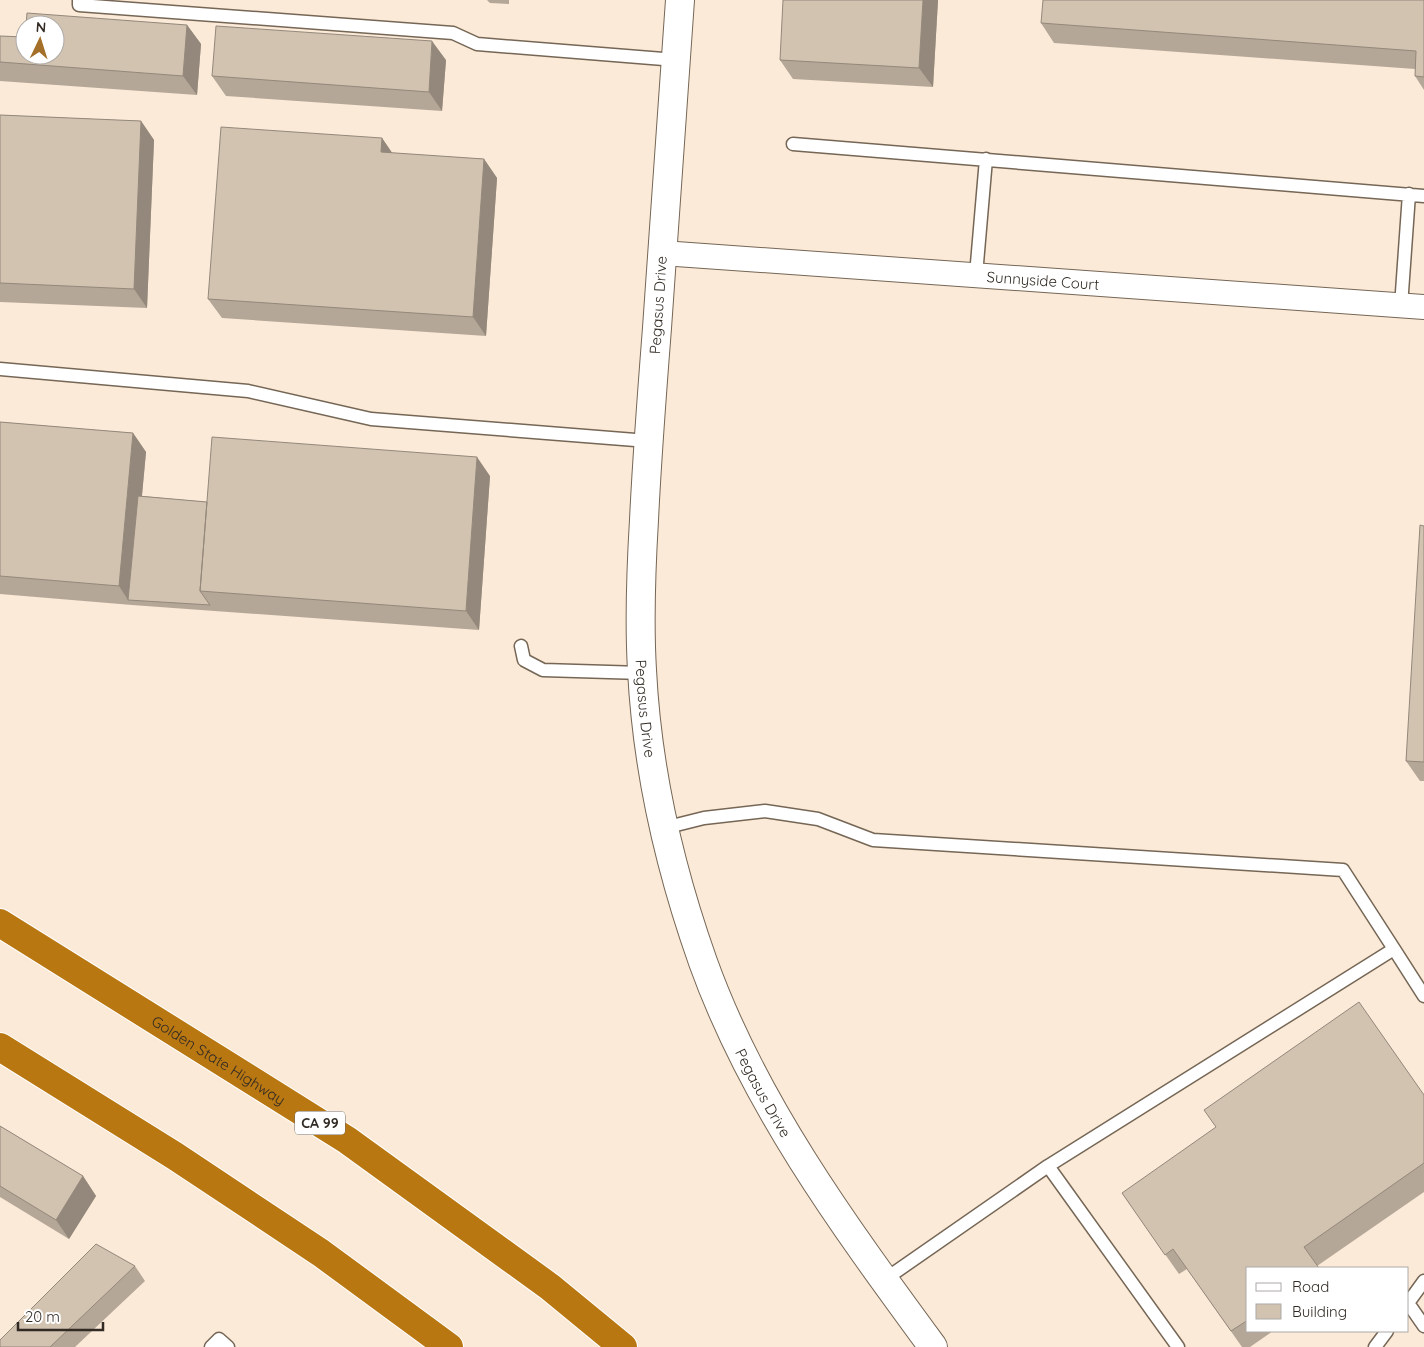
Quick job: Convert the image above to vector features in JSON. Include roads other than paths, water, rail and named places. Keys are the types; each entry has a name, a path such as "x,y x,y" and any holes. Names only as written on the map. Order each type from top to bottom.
{"highway":[{"name":"Golden State Highway","path":"0,923 347,1140 550,1287 623,1347"},
{"path":"0,1047 174,1156 313,1247 449,1347"},
{"path":"550,1287 645,1347"}],"street":[{"name":"Pegasus Drive","path":"680,0 648,441 640,621 642,673 649,742 664,828 677,879 704,964 731,1029 764,1096 805,1164 884,1280 933,1347"},
{"name":"Sunnyside Court","path":"662,254 1412,306"}],"lane":[{"path":"79,0 79,5 454,33 477,44 676,60"},
{"path":"793,144 1424,196"},
{"path":"976,275 986,159"},
{"path":"1409,194 1412,306"},
{"path":"0,369 248,391 371,419 648,441"},
{"path":"521,646 524,660 543,670 642,673"},
{"path":"664,828 704,818 765,811 818,819 873,840 1343,870 1424,996"},
{"path":"884,1280 1048,1166 1394,949"},
{"path":"1048,1166 1178,1347"},
{"path":"1409,1302 1424,1281"},
{"path":"1409,1304 1424,1326"},
{"path":"1375,1347 1386,1332"},
{"path":"211,1347 219,1339 228,1347"}]}
